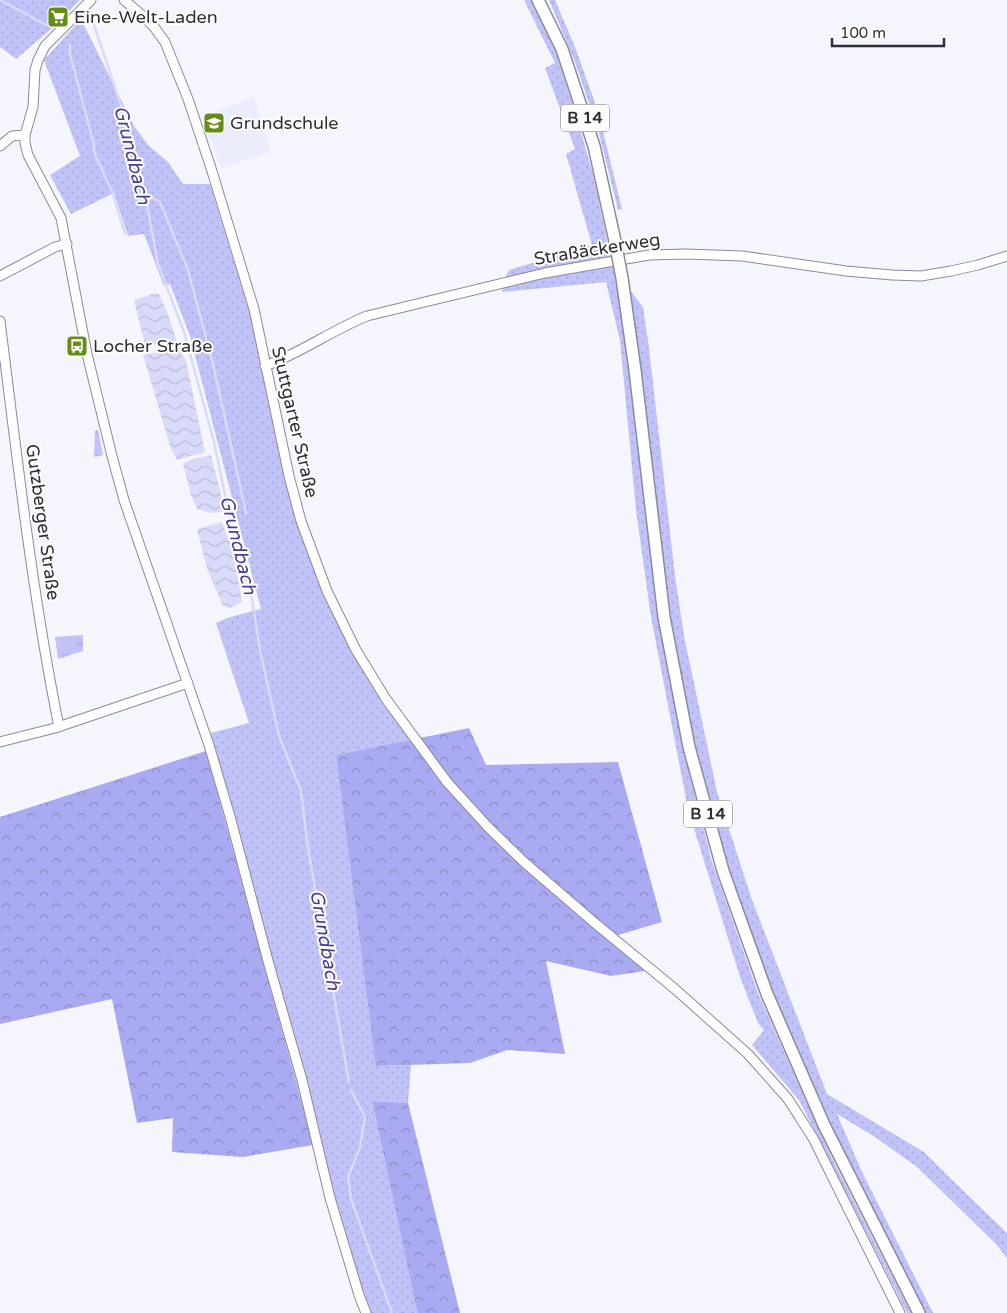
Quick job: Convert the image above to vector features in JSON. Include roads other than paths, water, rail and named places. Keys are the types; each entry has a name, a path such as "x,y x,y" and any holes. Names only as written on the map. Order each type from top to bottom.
{"main road":[{"name":"B 14","path":"538,0 562,49 594,146 615,241 635,370 664,617 689,747 723,871 767,994 824,1125 919,1313"}],"street":[{"path":"91,0 45,46 38,60 35,70 33,107 25,135 25,143 28,154 61,218 87,354 124,500 209,746 302,1080 330,1198 366,1313"},
{"name":"Stuttgarter Straße","path":"124,0 154,27 165,42 188,100 254,309 289,476 301,521 327,591 356,650 386,699 447,782 488,827 524,862 675,989 748,1054 788,1099 813,1138 900,1313"},
{"path":"0,146 12,136 25,135"},
{"path":"0,276 55,247 67,244"},
{"name":"Straßäckerweg","path":"265,366 280,360 348,323 367,316 545,272 649,255 742,256 846,271 920,276 951,272 1007,256"},
{"name":"Gutzberger Straße","path":"0,321 36,593 48,672 59,727"},
{"path":"0,742 59,727 188,683"}],"water":[{"path":"155,293 159,294 168,314 177,342 145,345 134,300"},
{"path":"178,348 186,361 205,452 177,460 171,449 143,355"},
{"path":"211,455 225,511 210,513 197,509 191,495 183,464 190,460"},
{"path":"222,522 234,554 242,602 230,608 223,606 207,569 197,529"}],"waterway":[{"path":"0,0 52,28"},
{"name":"Grundbach","path":"91,16 131,135 145,194 158,264 184,332 214,442 236,547 252,599 260,650 279,736 301,791 308,848 349,1082"},
{"path":"70,45 70,54 94,145 94,152 113,194 125,234"},
{"path":"145,194 160,202 188,270 213,364 246,513"},
{"name":"Grundbach","path":"351,1090 365,1117 360,1147 348,1177 351,1199 392,1313"}],"place":[{"name":"Eine-Welt-Laden","path":"58,17"},
{"name":"Grundschule","path":"214,123"},
{"name":"Locher Straße","path":"77,346"}]}
